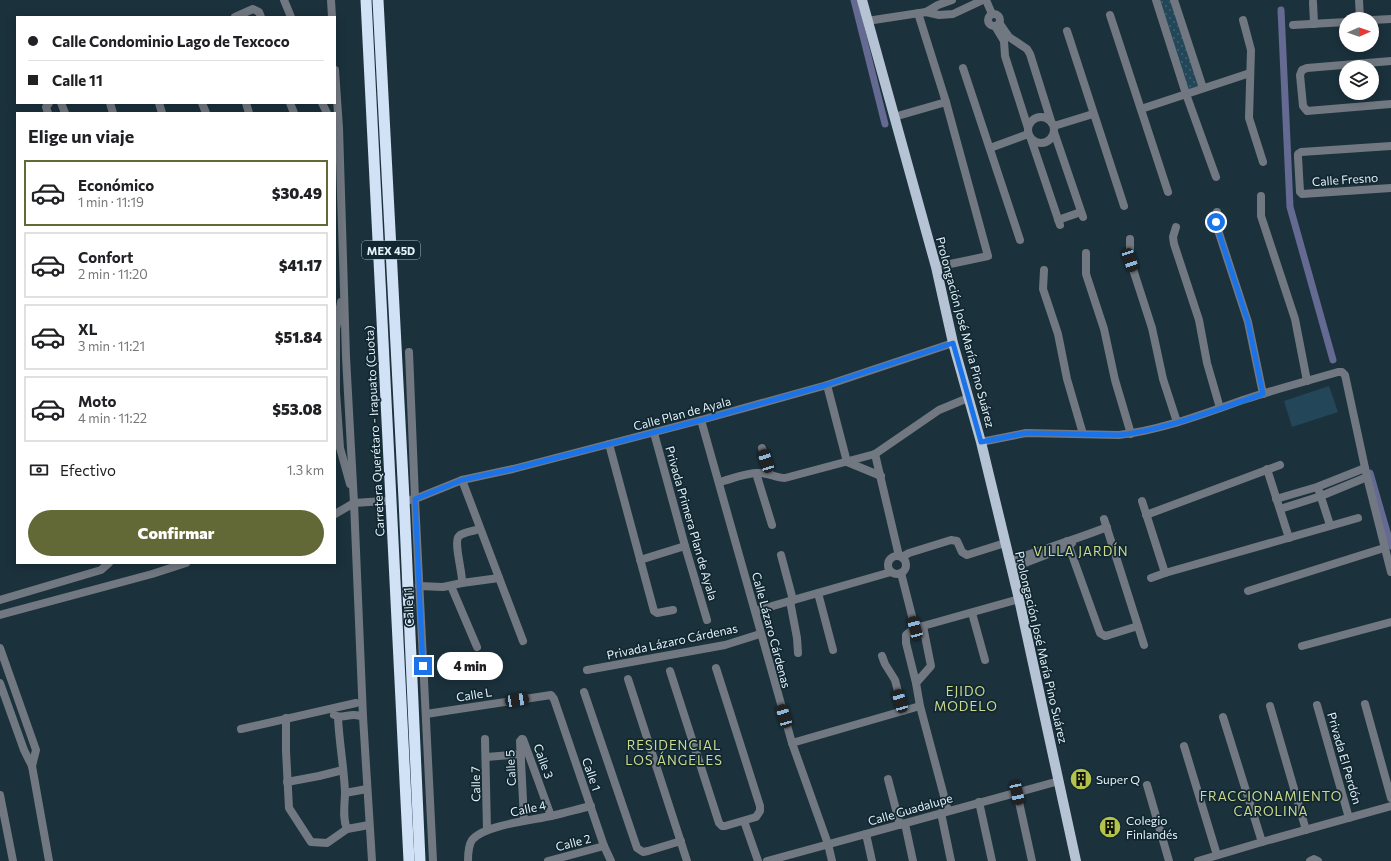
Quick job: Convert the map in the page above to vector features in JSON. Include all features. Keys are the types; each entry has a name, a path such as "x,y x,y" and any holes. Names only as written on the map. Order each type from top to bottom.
{"highway":[{"name":"Carretera Querétaro - Irapuato (Cuota)","path":"366,0 409,861"},
{"name":"MEX 45D","path":"378,0 404,499 420,861"}],"main road":[{"name":"Prolongación José María Pino Suárez","path":"862,0 936,268 953,343 981,442 1019,599 1076,861"}],"street":[{"path":"284,0 291,16"},
{"path":"331,0 332,16"},
{"path":"867,21 922,12 952,0"},
{"path":"922,12 939,15 953,14 983,0"},
{"path":"986,0 992,14 989,16 988,21 991,25 997,25 1006,39 1027,49 1030,54 1082,214 1059,222 1029,134 1005,56 1006,39"},
{"path":"1156,0 1186,94 1216,177"},
{"path":"1174,0 1203,88"},
{"path":"1359,0 1360,12"},
{"path":"1313,2 1314,24"},
{"path":"238,16 253,10 259,12 261,16"},
{"path":"922,12 988,256 936,268"},
{"path":"1110,15 1168,192"},
{"path":"1379,20 1391,19"},
{"path":"1243,20 1251,44 1249,118 1263,162"},
{"path":"1294,25 1339,22"},
{"path":"1067,31 1124,206"},
{"path":"1391,61 1307,68 1302,70 1300,75 1303,106 1307,111 1391,104"},
{"path":"963,68 1020,240"},
{"path":"1141,109 1250,73"},
{"path":"336,98 346,357 354,503 359,701 365,745 372,861"},
{"path":"894,117 946,102"},
{"path":"1053,126 1093,114"},
{"path":"1042,116 1053,126 1052,138 1048,142 1036,142 1029,134 1029,124 1037,117 1042,116"},
{"path":"990,148 1029,134"},
{"name":"Calle Fresno","path":"1391,146 1301,152 1298,154 1301,193 1391,188"},
{"path":"1261,196 1261,216 1295,319 1307,381"},
{"path":"1218,212 1217,227 1248,322 1263,394"},
{"path":"1176,227 1173,237 1174,244 1199,320 1207,363 1220,408"},
{"path":"1130,239 1130,260 1152,328 1163,380 1177,422"},
{"path":"1086,253 1086,274 1104,329 1115,380 1131,434"},
{"path":"1044,270 1043,289 1058,334 1067,379 1083,434"},
{"path":"344,286 336,329 336,392 340,448 354,503"},
{"name":"Calle Plan de Ayala","path":"412,500 462,480 513,469 702,420 826,385 953,343"},
{"name":"Calle 11","path":"409,352 412,500 419,586 433,861"},
{"path":"981,442 1018,434 1131,434 1177,422 1263,394 1342,372 1345,375 1367,477 1391,572"},
{"path":"826,385 847,462"},
{"path":"720,482 756,473 770,474 785,478 875,454 939,410 968,398"},
{"name":"Calle Lázaro Cárdenas","path":"702,420 760,634 792,743 828,844 832,861"},
{"name":"Privada Primera Plan de Ayala","path":"654,433 685,546 708,620"},
{"path":"609,444 654,611 658,613 673,610"},
{"path":"762,448 770,474"},
{"path":"755,611 891,572 894,574 904,571 906,564 900,557 875,454"},
{"path":"847,462 881,476"},
{"path":"1146,515 1280,464"},
{"path":"1276,500 1317,487 1365,468"},
{"path":"1267,469 1289,538"},
{"path":"756,473 772,525"},
{"path":"1280,509 1321,496 1367,477"},
{"path":"462,480 523,641"},
{"path":"1317,487 1330,526"},
{"path":"336,513 354,503 384,501"},
{"path":"1142,501 1165,572"},
{"path":"1151,578 1165,572 1358,518"},
{"path":"1011,564 1068,543 1105,523 1144,645"},
{"path":"462,581 457,539 460,535 480,529"},
{"path":"891,572 888,565 891,558 900,557 909,552 951,540 957,541 962,552 967,555 1005,542"},
{"path":"1068,543 1100,633 1105,636 1138,626"},
{"path":"640,560 685,546"},
{"path":"1248,591 1384,548"},
{"path":"781,555 791,601 798,653"},
{"path":"0,600 101,570 108,564"},
{"path":"0,615 152,574 183,564"},
{"path":"901,573 931,666 916,683"},
{"path":"419,586 437,588 451,586 462,581 499,578"},
{"path":"451,586 477,648"},
{"path":"818,593 833,650"},
{"path":"951,861 944,812 906,643 906,635 919,627 1019,599"},
{"path":"972,613 985,660"},
{"path":"1302,646 1391,622"},
{"name":"Privada Lázaro Cárdenas","path":"587,670 725,645 760,634"},
{"path":"0,648 36,750 32,766"},
{"path":"882,656 894,680 904,711"},
{"path":"670,671 718,823 725,826 756,817 760,811 760,806 716,668"},
{"path":"628,679 687,861"},
{"path":"0,683 24,750 32,766 49,861"},
{"path":"584,692 637,848 643,852 648,852 680,841"},
{"name":"Calle L","path":"426,714 551,696"},
{"name":"Calle 1","path":"551,696 554,699 604,846 611,861"},
{"path":"241,729 359,701"},
{"path":"1365,704 1391,798"},
{"name":"Privada El Perdón","path":"1317,705 1349,818"},
{"path":"792,743 920,706"},
{"path":"1270,706 1306,830"},
{"path":"325,710 338,717 360,715"},
{"path":"338,717 345,793 344,821 347,829"},
{"path":"1223,717 1262,842"},
{"path":"286,718 289,808 311,842 327,843 347,829 369,825"},
{"name":"Calle 7","path":"485,739 487,757 487,830"},
{"name":"Calle 5","path":"522,739 520,741 522,754 524,820"},
{"name":"Calle 3","path":"522,739 524,740 551,816"},
{"path":"1184,746 1217,855"},
{"path":"487,757 522,754"},
{"path":"287,782 343,770"},
{"path":"888,779 913,861"},
{"name":"Calle Guadalupe","path":"767,861 793,857 828,844 1059,781"},
{"path":"1147,785 1169,861"},
{"path":"345,793 367,789"},
{"path":"1017,793 1032,861"},
{"path":"0,795 3,832 13,861"},
{"path":"979,802 992,861"},
{"name":"Calle 4","path":"468,861 468,849 473,839 487,830 524,820 551,816 591,806"},
{"path":"1198,861 1391,806"},
{"path":"744,821 758,861"},
{"path":"866,834 872,861"},
{"name":"Calle 2","path":"548,861 604,846"},
{"path":"1310,861 1314,859 1318,861"}],"shaded area":[{"path":"1159,0 1172,0 1200,85 1187,90"},
{"path":"1329,386 1338,412 1292,427 1284,401"}],"waterway":[{"path":"854,0 885,124"},
{"path":"1281,10 1290,207 1333,360"},
{"path":"1370,473 1391,546"}],"place":[{"name":"Super Q","path":"1081,779"},
{"name":"Colegio Finlandés","path":"1110,827"}],"district":[{"name":"VILLA JARDÍN","path":"1081,551"},
{"name":"EJIDO MODELO","path":"966,698"},
{"name":"RESIDENCIAL LOS ÁNGELES","path":"674,752"},
{"name":"FRACCIONAMIENTO CAROLINA","path":"1271,804"}],"route":[{"path":"423,666 415,499 462,480 513,469 702,420 826,385 953,343 981,442 1026,433 1131,434 1177,422 1263,394 1248,322 1216,222"}]}
